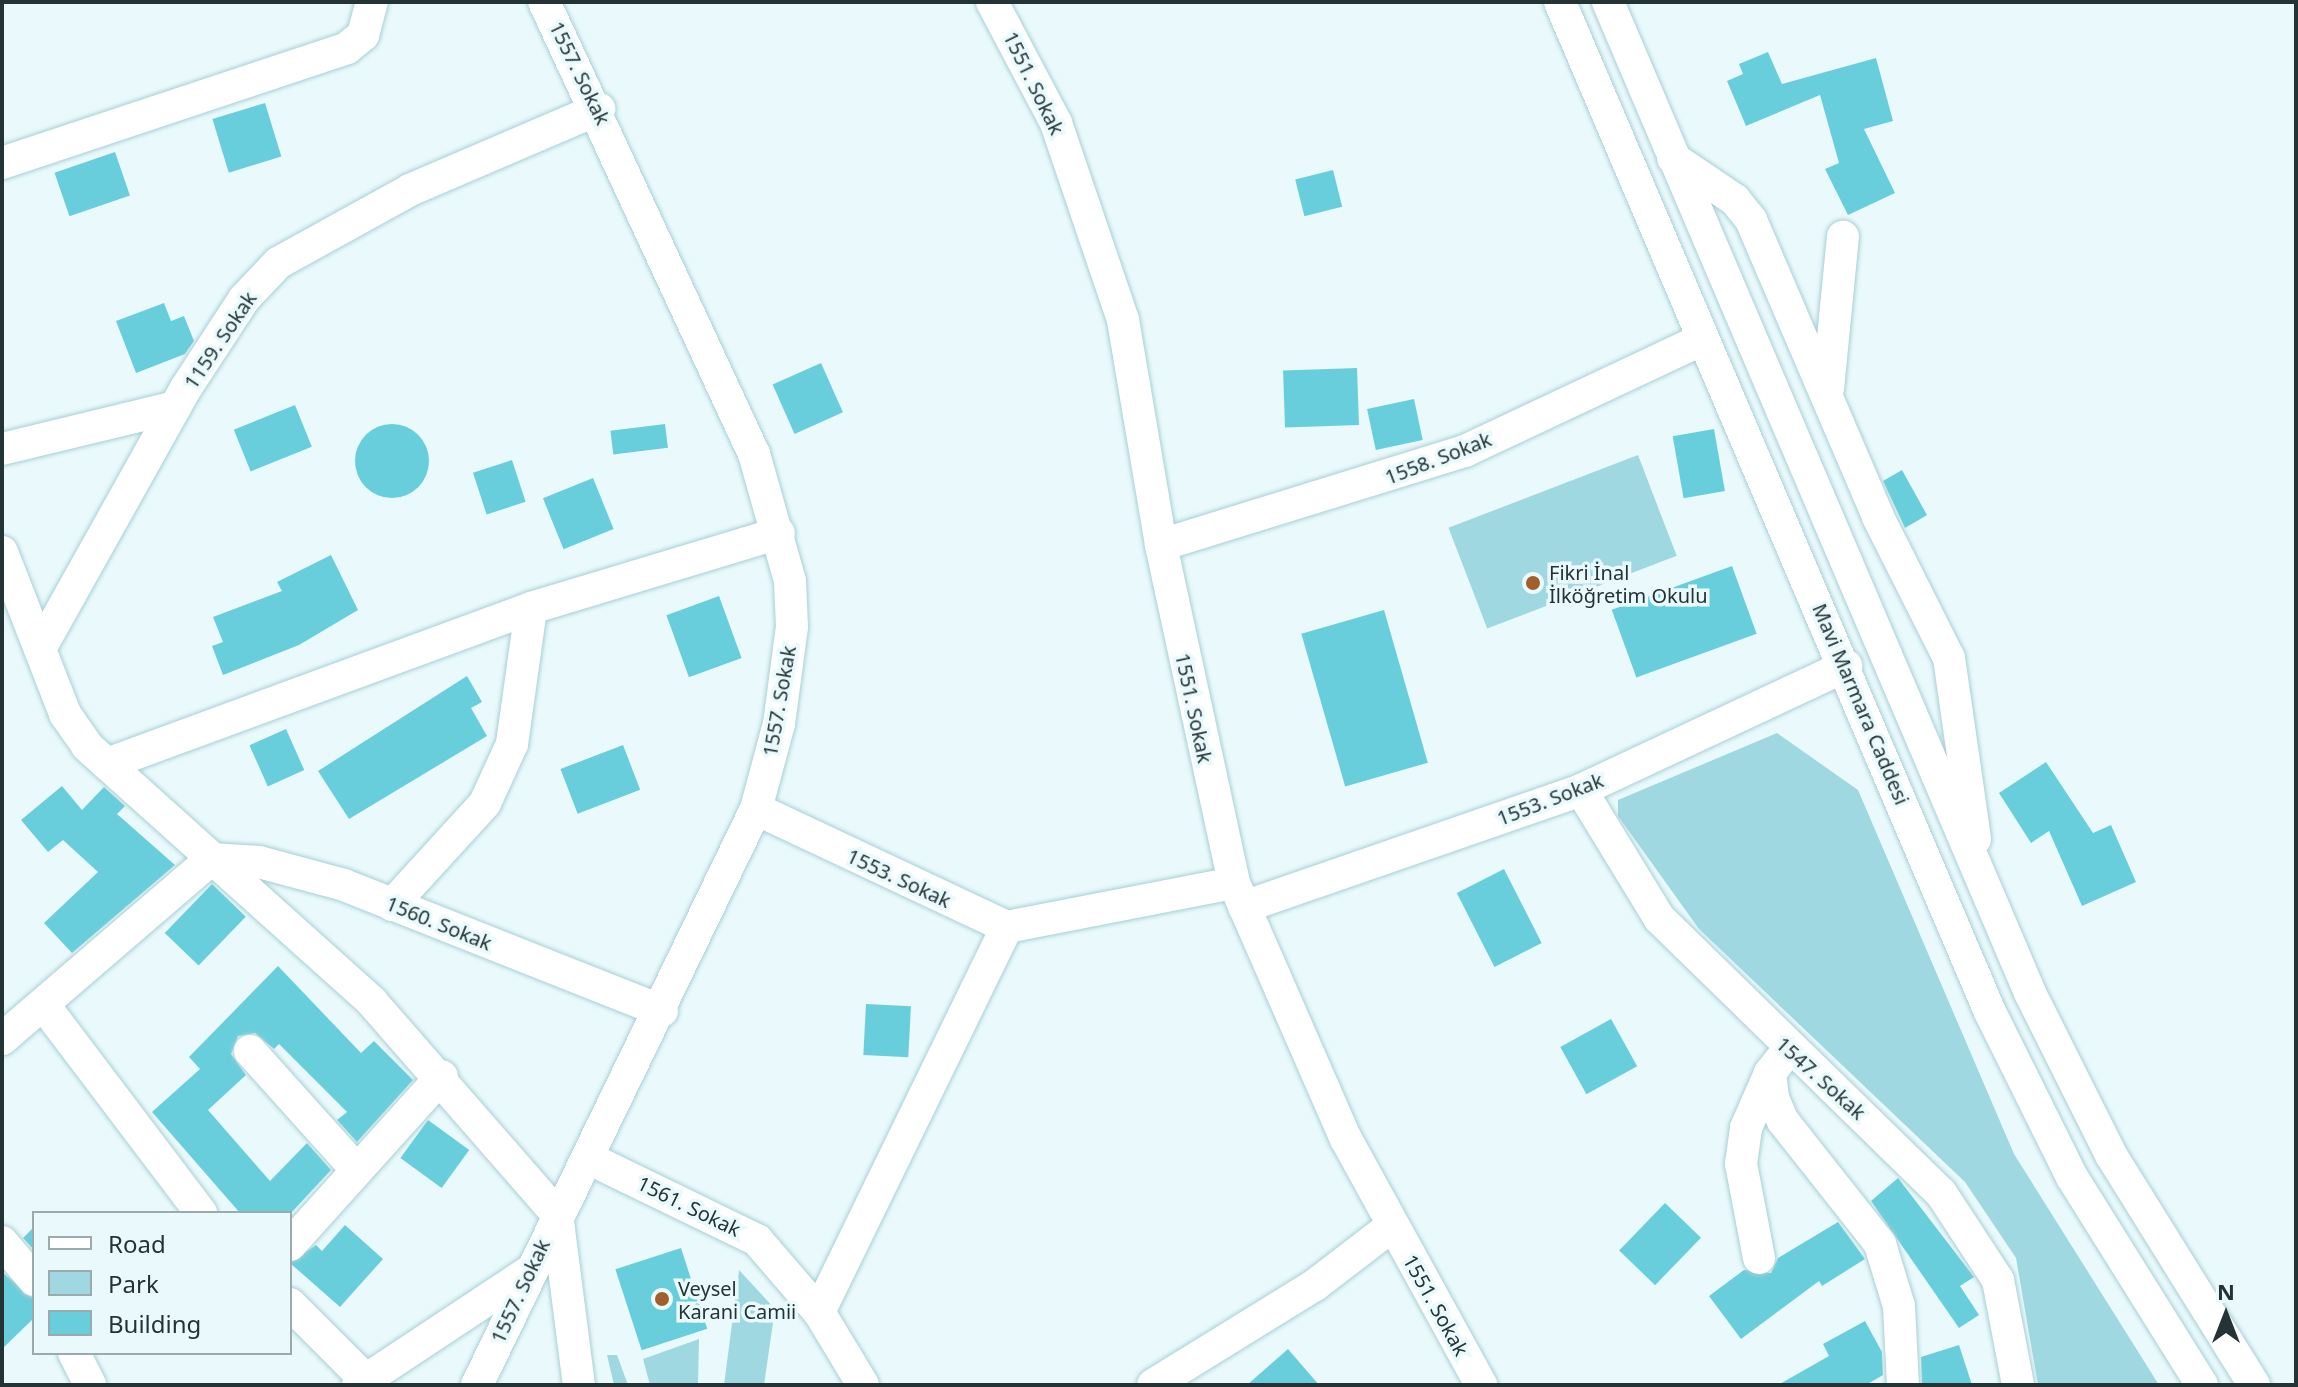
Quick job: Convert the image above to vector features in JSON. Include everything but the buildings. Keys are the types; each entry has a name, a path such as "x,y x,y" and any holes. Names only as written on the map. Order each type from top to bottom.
{"street":[{"path":"2,163 347,48 363,35 372,2"},
{"name":"1557. Sokak","path":"477,1385 557,1214 662,1011 756,809 779,724 792,627 779,533 754,454 599,109 544,2"},
{"name":"1551. Sokak","path":"992,2 1056,123 1123,320 1161,545 1239,895 1346,1139 1481,1385"},
{"name":"Mavi Marmara Caddesi","path":"1560,2 1846,666 1996,1025 2072,1177 2202,1385"},
{"path":"1608,2 1976,862 2111,1155 2254,1385"},
{"name":"1159. Sokak","path":"40,649 175,407 244,299 309,240 599,109"},
{"path":"1673,158 1727,193 1751,220 1878,517 1949,658 1976,862"},
{"path":"1828,394 1843,237"},
{"name":"1558. Sokak","path":"1161,545 1465,451 1703,339"},
{"path":"2,449 175,407"},
{"path":"107,764 531,608 779,533"},
{"path":"2,552 65,714 107,764 372,1002 442,1076 557,1214 579,1385"},
{"path":"392,905 485,803 512,744 531,608"},
{"name":"1553. Sokak","path":"756,809 1007,927 1239,895 1581,790 1846,666"},
{"name":"1547. Sokak","path":"1581,790 1659,918 1779,1061 1913,1159 1941,1193 1998,1280 2018,1385"},
{"path":"2,1039 211,859"},
{"name":"1560. Sokak","path":"211,859 292,870 392,905 662,1011"},
{"path":"819,1312 1007,927"},
{"path":"43,1004 199,1211"},
{"path":"250,1051 355,1168"},
{"path":"1759,1258 1741,1164 1746,1128 1779,1061"},
{"path":"1779,1061 1783,1121 1880,1244 1899,1306 1903,1385"},
{"path":"292,1243 355,1168 442,1076"},
{"name":"1561. Sokak","path":"588,1158 757,1240 819,1312 863,1385"},
{"path":"1153,1385 1315,1285 1392,1226"},
{"path":"2,1242 32,1278"},
{"path":"292,1306 365,1383 529,1272"},
{"path":"75,1355 90,1385"}],"green space":[{"path":"1638,455 1677,556 1487,629 1448,528"},
{"path":"1777,733 1858,790 2014,1154 2159,1385 2038,1385 2016,1258 1965,1182 1699,929 1618,816 1618,800"},
{"path":"739,1270 775,1309 764,1385 724,1385"},
{"path":"699,1339 698,1385 650,1385 643,1359"},
{"path":"607,1355 617,1355 628,1385 614,1385"}],"place":[{"name":"Fikri İnal İlköğretim Okulu","path":"1533,583"},
{"name":"Veysel Karani Camii","path":"662,1299"}]}
